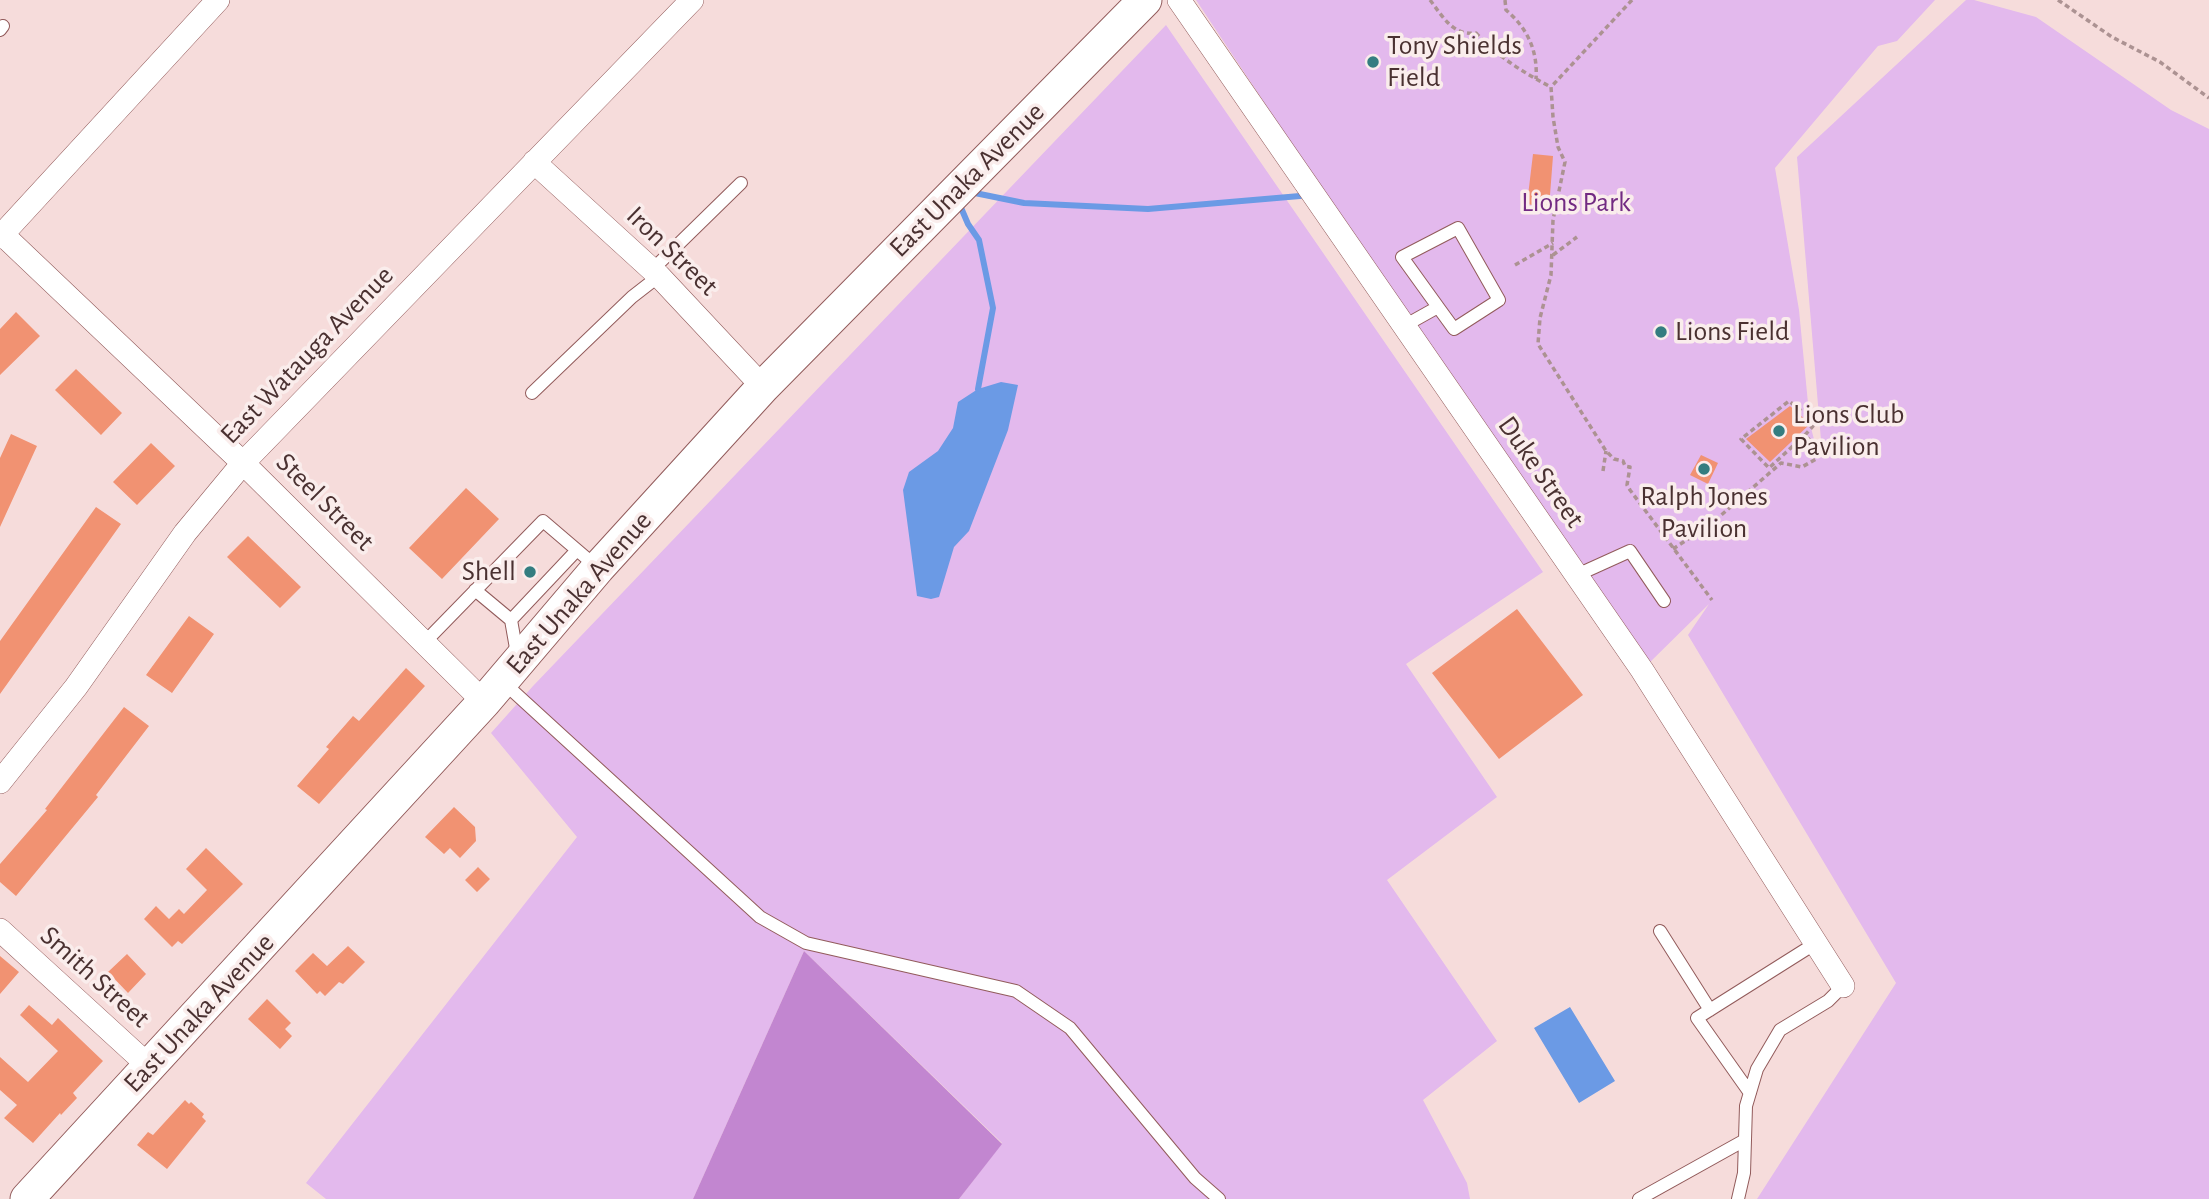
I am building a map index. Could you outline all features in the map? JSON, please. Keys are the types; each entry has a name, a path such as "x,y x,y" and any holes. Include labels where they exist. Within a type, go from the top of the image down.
{"main road":[{"name":"East Unaka Avenue","path":"30,1198 502,682 588,559 763,387 1145,0"}],"street":[{"path":"1,234 218,0"},
{"name":"East Watauga Avenue","path":"0,782 76,687 185,533 243,463 692,0"},
{"name":"Duke Street","path":"1179,0 1642,670 1843,985"},
{"name":"Iron Street","path":"534,162 656,273 763,387"},
{"name":"Steel Street","path":"1,234 243,463 425,642 502,682"},
{"name":"Smith Street","path":"0,930 150,1067"}],"lane":[{"path":"532,393 656,273 741,183"},
{"path":"1458,228 1499,300 1454,329 1438,307 1402,257 1458,228"},
{"path":"1404,326 1438,307"},
{"path":"425,642 543,521 588,559 550,573 511,620 502,682 760,917 806,943 1016,991 1070,1028 1195,1178 1219,1199"},
{"path":"521,544 532,555"},
{"path":"1577,575 1630,551 1664,601"},
{"path":"503,563 513,574"},
{"path":"475,590 511,620"},
{"path":"1660,931 1710,1010"},
{"path":"1750,1093 1697,1018 1816,943"},
{"path":"1738,1199 1744,1173 1746,1106 1758,1069 1780,1030 1828,1001 1843,985"},
{"path":"1639,1199 1745,1140"}],"path":[{"path":"1430,0 1454,31 1476,33 1489,47 1551,87"},
{"path":"1505,0 1506,10 1522,24 1532,46 1537,68 1536,79"},
{"path":"1632,0 1551,87 1553,117 1565,162 1553,220 1551,275 1540,318 1538,344 1606,451 1614,459 1623,461 1630,467 1627,485 1712,600"},
{"path":"2058,0 2112,37 2160,62 2209,98"},
{"path":"1553,254 1577,237"},
{"path":"1515,265 1553,243"},
{"path":"1789,401 1810,414 1813,426 1805,435 1769,468 1741,439 1789,401"},
{"path":"1673,549 1711,524 1782,463 1802,467 1816,459 1816,447 1805,435"},
{"path":"1603,471 1606,451"}],"green space":[{"name":"Lions Park","path":"1196,0 1935,0 1897,41 1878,46 1775,168 1799,310 1810,424 1816,447 1821,440 1797,157 1966,0 2036,17 2171,110 2209,129 2209,1199 1757,1199 1896,983 1688,635 1709,604 1642,670"},
{"path":"1166,25 1543,572 1406,664 1497,797 1387,880 1497,1041 1423,1100 1467,1183 1470,1199 959,1199 1002,1143 804,951 693,1199 326,1199 306,1183 577,837 491,733"}],"shaded area":[{"path":"804,951 1002,1144 959,1199 693,1199"}],"water":[{"path":"1001,382 1018,385 1008,430 969,531 954,547 939,597 931,599 917,596 903,490 909,472 938,451 953,428 958,402 978,389"},
{"path":"1570,1007 1615,1081 1579,1103 1534,1028"}],"building":[{"path":"1533,154 1553,156 1549,208 1527,204"},
{"path":"16,312 40,336 0,375 0,329"},
{"path":"76,369 122,413 101,435 55,390"},
{"name":"Lions Club Pavilion","path":"1790,406 1810,424 1770,462 1746,439"},
{"path":"11,434 37,446 0,527 0,458"},
{"path":"151,443 175,466 137,505 113,482"},
{"name":"Ralph Jones Pavilion","path":"1701,455 1718,463 1708,484 1690,475"},
{"path":"466,488 499,519 442,579 409,548"},
{"path":"96,507 121,524 0,694 0,641"},
{"path":"248,536 301,587 280,608 227,557"},
{"path":"1517,609 1583,695 1499,759 1432,673"},
{"path":"189,616 214,634 172,693 146,675"},
{"path":"406,668 425,686 319,804 297,786 353,716 359,721"},
{"path":"124,707 149,726 96,795 98,797 16,896 0,882 0,864 47,810 45,809"},
{"path":"454,807 475,827 476,841 460,858 450,848 444,854 425,837"},
{"path":"206,848 243,884 182,944 178,941 172,947 144,919 156,906 169,919 179,909 184,914 207,890 186,869"},
{"path":"478,867 490,879 477,892 465,880"},
{"path":"348,946 365,962 343,984 339,982 325,996 320,991 317,994 295,971 313,953 327,966"},
{"path":"127,954 146,974 128,993 108,972"},
{"path":"0,956 19,972 0,994"},
{"path":"267,999 291,1023 285,1029 292,1036 280,1049 248,1019"},
{"path":"29,1005 52,1025 58,1018 103,1061 73,1093 77,1098 33,1143 4,1118 17,1105 0,1090 0,1057 28,1082 58,1051 20,1015"},
{"path":"185,1100 204,1114 202,1117 206,1121 167,1169 137,1145 148,1132 153,1135"}],"waterway":[{"path":"970,192 1024,203 1148,209 1300,196"},
{"path":"959,203 979,240 993,308 978,389"}],"place":[{"name":"Tony Shields Field","path":"1373,62"},
{"name":"Lions Field","path":"1661,332"},
{"name":"Lions Club Pavilion","path":"1779,431"},
{"name":"Ralph Jones Pavilion","path":"1704,469"},
{"name":"Shell","path":"530,572"}]}
